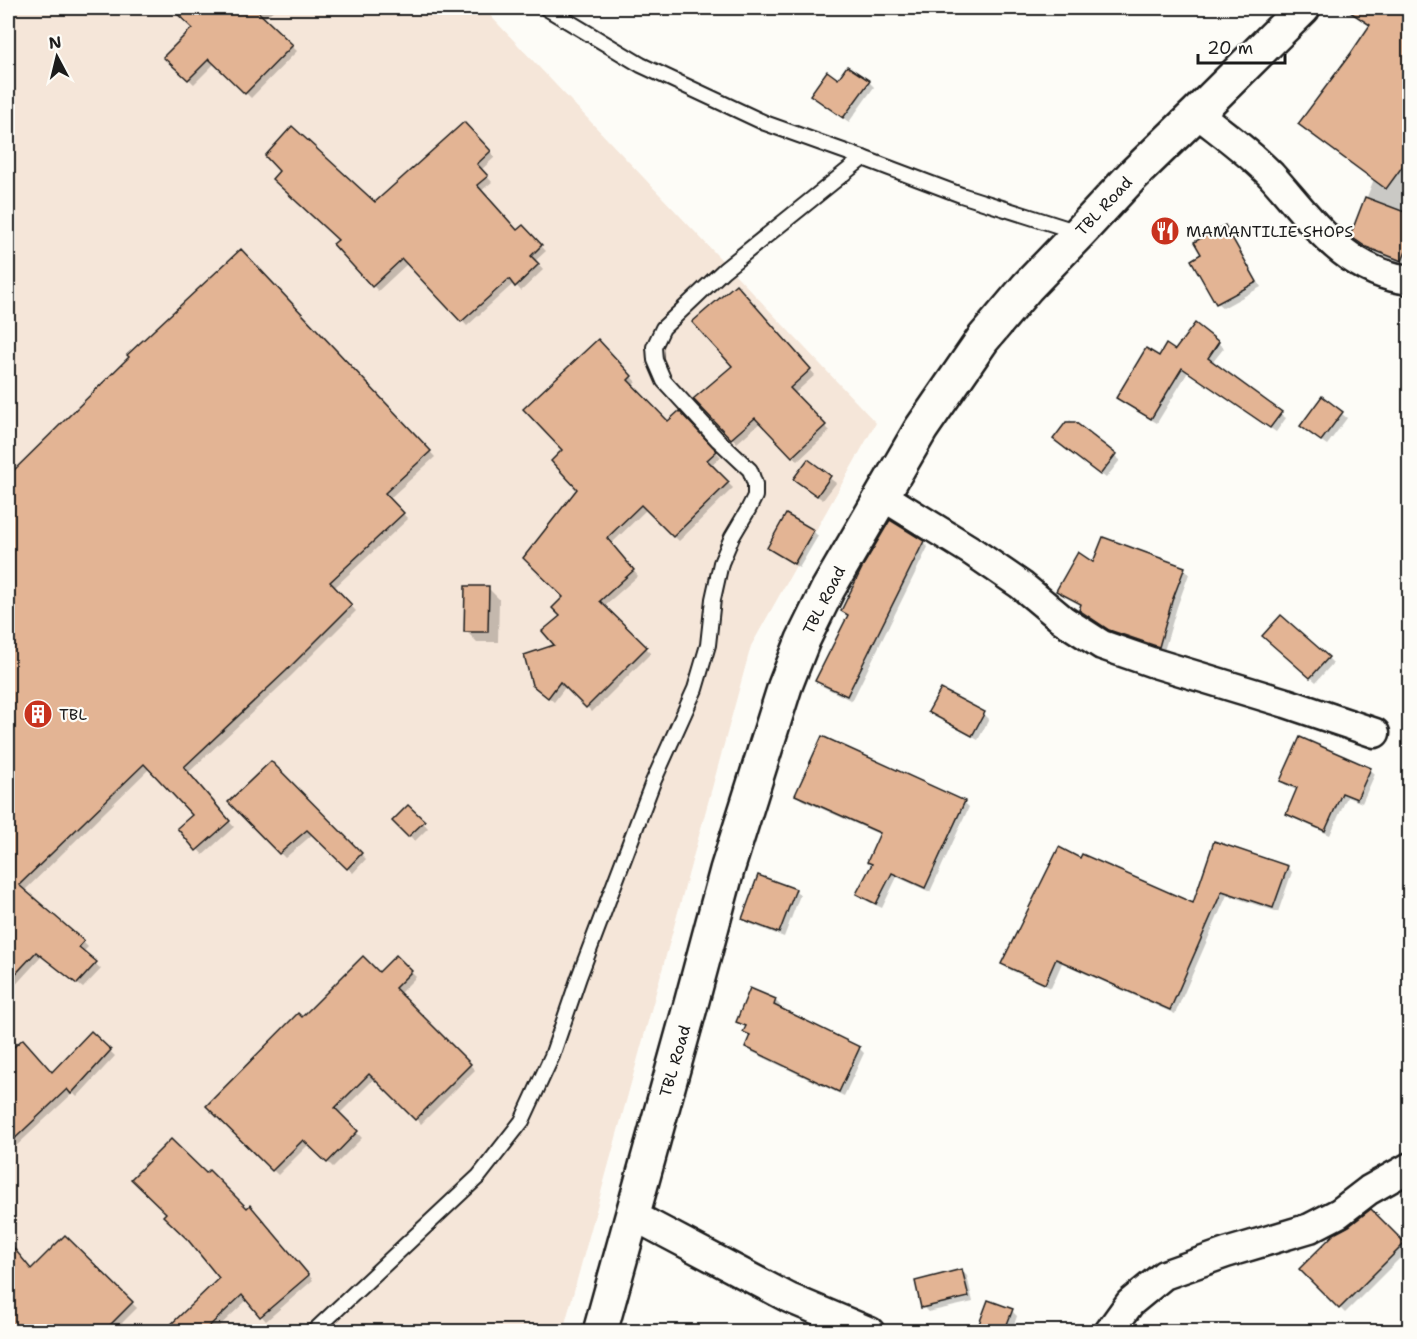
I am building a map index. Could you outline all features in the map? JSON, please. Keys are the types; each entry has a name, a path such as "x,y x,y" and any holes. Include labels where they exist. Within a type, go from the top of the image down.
{"street":[{"name":"TBL Road","path":"600,1332 727,870 786,686 803,640 828,589 921,429 983,339 1027,287 1133,175 1303,8"},
{"path":"1197,113 1249,154 1331,243 1363,265 1394,278 1410,280"},
{"path":"882,495 987,561 1021,585 1063,620 1102,645 1375,733"},
{"path":"1109,1332 1130,1303 1164,1275 1226,1252 1310,1228 1339,1213 1369,1190 1410,1167"},
{"path":"632,1215 789,1298 870,1332"}],"lane":[{"path":"546,8 640,65 765,123 961,195 1080,232"},
{"path":"313,1332 479,1176 522,1121 552,1056 579,977 653,782 695,689 708,645 712,599 721,563 732,537 755,496 755,484 750,470 718,440 664,381 655,360 654,347 663,328 724,270 863,158"}],"shaded area":[{"path":"8,8 483,8 876,423 751,646 563,1331 8,1331"}],"building":[{"path":"171,8 254,8 293,45 245,94 209,59 188,80 163,57 192,28"},
{"path":"1344,8 1396,8 1410,16 1410,156 1386,189 1298,124 1370,25"},
{"path":"847,66 870,81 843,118 810,95 827,71 838,79"},
{"path":"464,122 491,151 477,164 488,176 477,185 517,230 523,225 542,245 531,256 539,264 515,287 509,279 461,322 402,259 372,287 333,244 338,240 272,179 279,171 265,156 292,126 375,202"},
{"path":"1365,197 1410,214 1410,242 1402,261 1366,247 1350,236"},
{"path":"1225,225 1257,282 1216,304 1191,260 1201,254 1194,242"},
{"path":"241,249 431,451 385,493 404,513 330,582 352,605 184,767 230,821 196,851 177,828 192,815 144,764 19,885 84,941 79,947 97,962 77,984 36,952 8,982 8,476 129,357 127,355"},
{"path":"736,284 811,369 790,388 826,425 792,457 755,418 731,439 693,399 732,366 692,322"},
{"path":"1195,323 1219,342 1208,358 1282,412 1270,428 1182,368 1151,419 1116,398 1146,348 1159,356 1166,344 1175,350"},
{"path":"598,339 632,376 628,380 668,421 679,411 717,451 707,460 729,482 673,537 641,505 607,538 634,570 600,601 647,647 586,708 560,682 548,698 532,685 524,655 554,645 542,631 560,616 552,608 563,597 523,558 577,489 551,461 562,450 523,409"},
{"path":"1322,396 1343,412 1321,441 1300,426"},
{"path":"1066,422 1075,422 1116,454 1100,475 1053,439"},
{"path":"808,459 831,476 817,496 793,479"},
{"path":"786,514 814,530 794,564 767,548"},
{"path":"890,520 924,541 847,696 815,681 848,615 841,611 864,564"},
{"path":"1103,537 1185,567 1172,601 1159,647 1109,630 1079,610 1081,604 1056,591 1078,552 1093,562"},
{"path":"465,586 489,586 488,632 464,632"},
{"path":"1281,615 1329,657 1310,678 1262,636"},
{"path":"941,689 985,712 972,736 928,712"},
{"path":"822,736 965,801 925,888 892,873 876,904 856,894 872,864 867,862 880,833 795,795"},
{"path":"1300,737 1371,768 1357,799 1342,793 1325,831 1286,814 1297,788 1280,781"},
{"path":"271,761 362,853 347,869 307,830 279,854 228,802"},
{"path":"408,805 425,821 408,837 392,821"},
{"path":"1214,841 1288,866 1273,908 1222,891 1170,1010 1056,959 1045,984 1001,964 1059,847 1080,858 1082,854 1193,903"},
{"path":"758,875 796,889 779,933 742,919"},
{"path":"396,955 412,971 395,988 471,1064 415,1120 369,1074 335,1108 358,1131 327,1163 303,1140 272,1171 206,1106 298,1013 302,1017 363,956 379,972"},
{"path":"750,988 776,999 774,1005 860,1047 839,1092 745,1047 750,1035 743,1032 746,1026 736,1022"},
{"path":"91,1031 111,1050 71,1094 67,1089 8,1145 8,1052 23,1039 52,1072"},
{"path":"171,1139 206,1173 209,1170 247,1208 250,1205 309,1275 260,1317 242,1295 203,1332 163,1332 219,1278 188,1240 163,1216 166,1213 131,1179"},
{"path":"1371,1209 1405,1243 1339,1309 1299,1269 1334,1234"},
{"path":"65,1235 133,1302 103,1332 8,1332 8,1241 31,1269"},
{"path":"962,1269 969,1297 921,1308 915,1281"},
{"path":"988,1300 1013,1309 1004,1332 976,1332"}],"place":[{"name":"MAMANTILIE SHOPS","path":"1165,231"},
{"name":"TBL","path":"38,714"}]}
